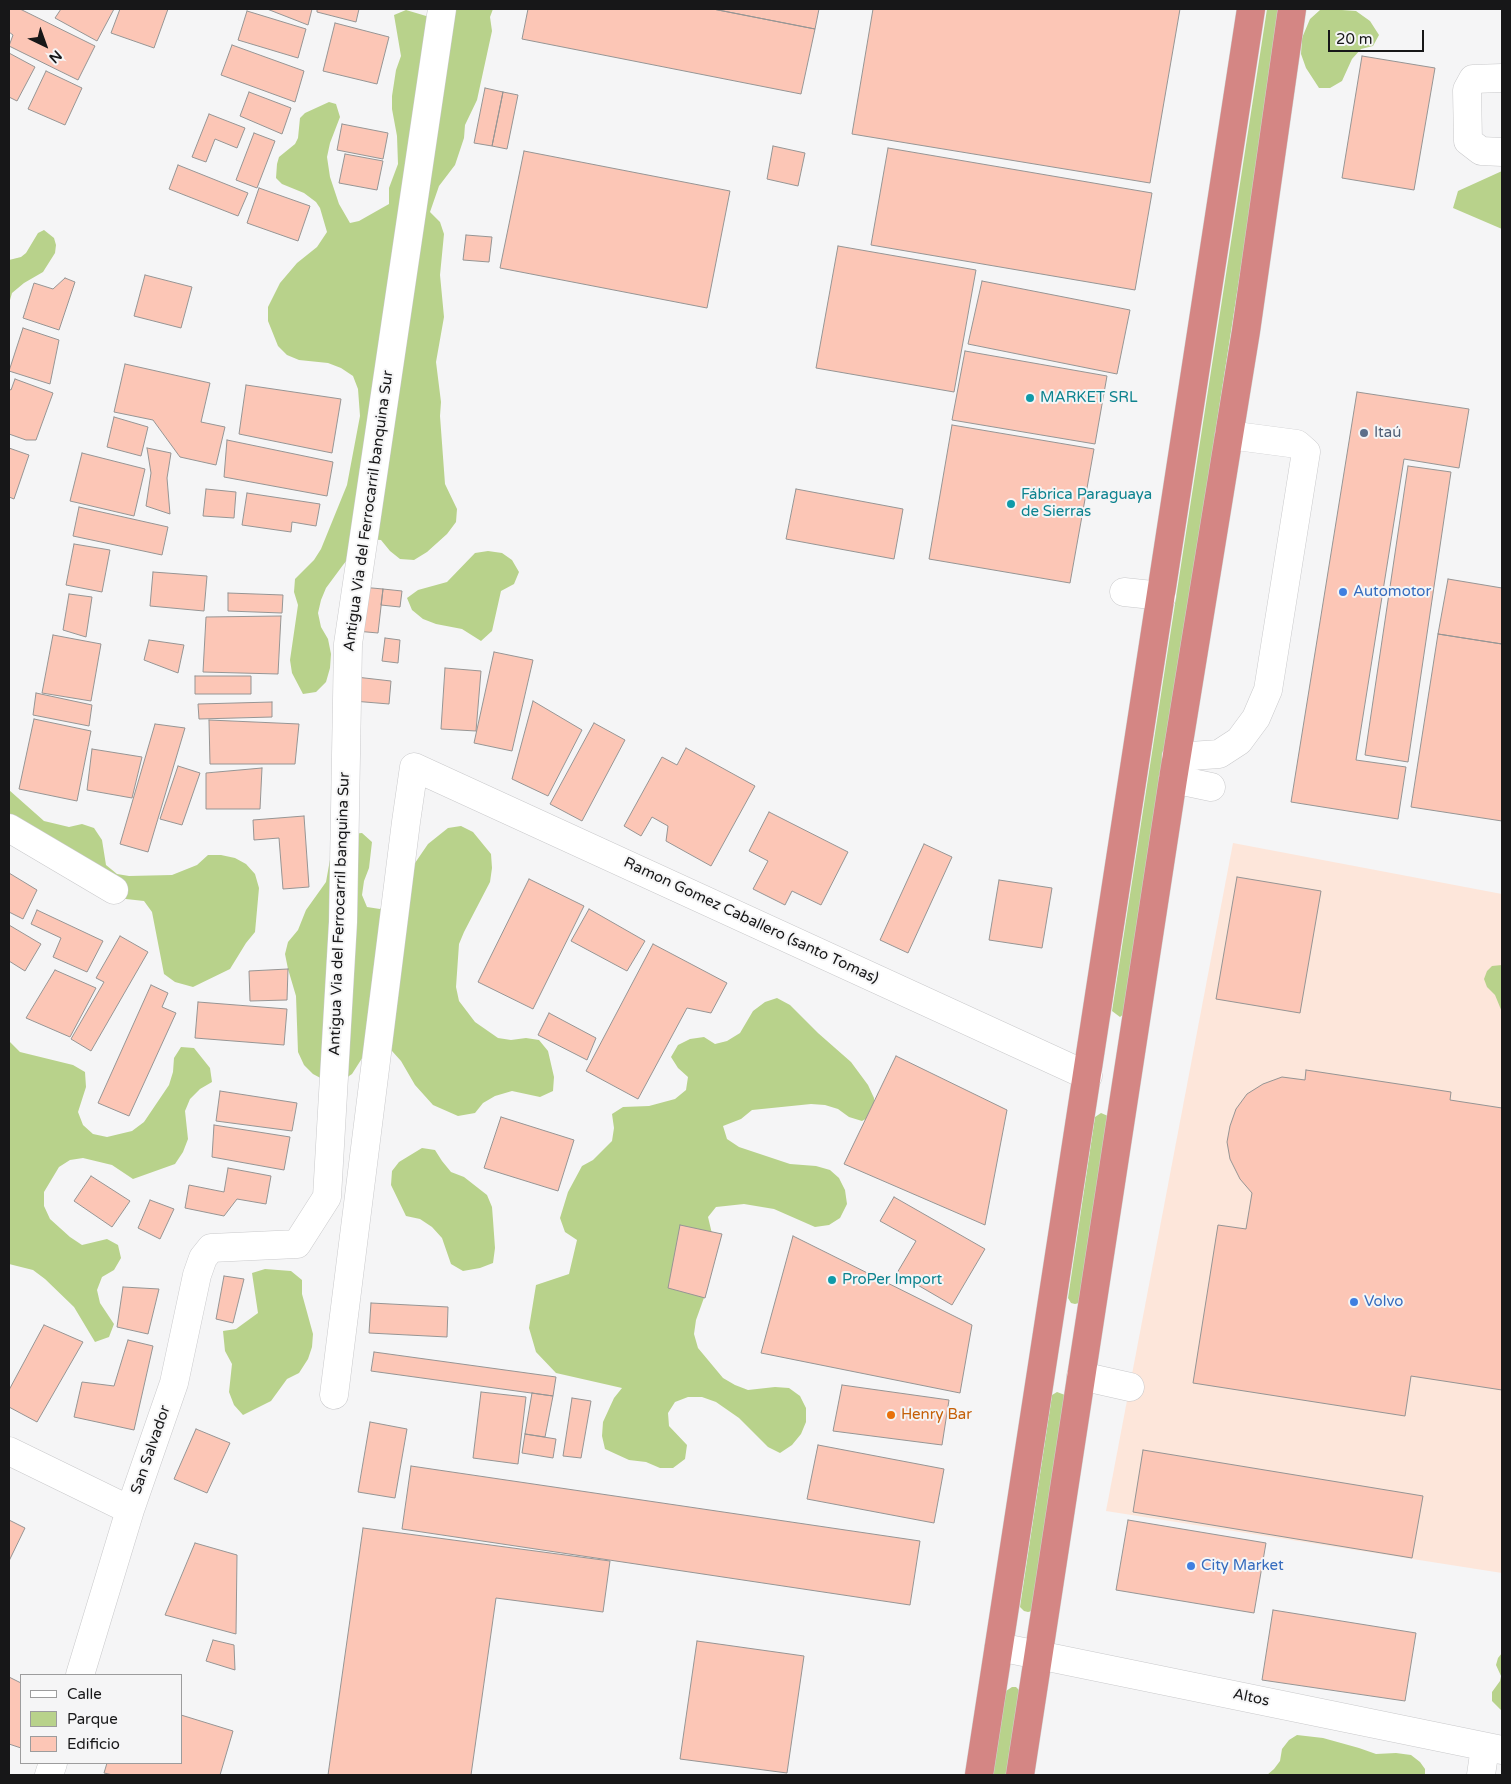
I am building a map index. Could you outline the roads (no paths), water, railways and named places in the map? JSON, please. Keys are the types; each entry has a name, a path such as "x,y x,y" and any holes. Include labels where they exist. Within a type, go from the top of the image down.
{"highway":[{"path":"979,1775 1251,9"},
{"path":"1020,1775 1174,768 1246,331 1292,9"},
{"path":"1135,772 1174,768"},
{"path":"1042,1367 1081,1376"}],"street":[{"name":"Antigua Via del Ferrocarril banquina Sur","path":"327,1197 343,922 348,644 442,9"},
{"path":"1502,78 1473,79 1467,90 1468,141 1481,151 1502,152"},
{"path":"1174,768 1219,754 1239,741 1256,718 1268,690 1306,452 1297,444 1229,435"},
{"path":"1124,592 1162,596"},
{"name":"Ramon Gomez Caballero (santo Tomas)","path":"334,1396 404,831 414,767 1088,1076"},
{"path":"1174,768 1211,787"},
{"path":"9,828 114,890"},
{"name":"San Salvador","path":"80,1674 130,1510 174,1383 197,1275 203,1258 211,1248 297,1244 327,1197"},
{"path":"1081,1376 1130,1387"},
{"path":"9,1451 130,1510"},
{"name":"Altos","path":"999,1647 1494,1748"},
{"path":"1481,1775 1494,1748"}],"place":[{"name":"MARKET SRL","path":"1030,398"},
{"name":"Itaú","path":"1364,433"},
{"name":"Fábrica Paraguaya de Sierras","path":"1011,504"},
{"name":"Automotor","path":"1343,592"},
{"name":"ProPer Import","path":"832,1280"},
{"name":"Volvo","path":"1354,1302"},
{"name":"Henry Bar","path":"891,1415"},
{"name":"City Market","path":"1191,1566"}]}
